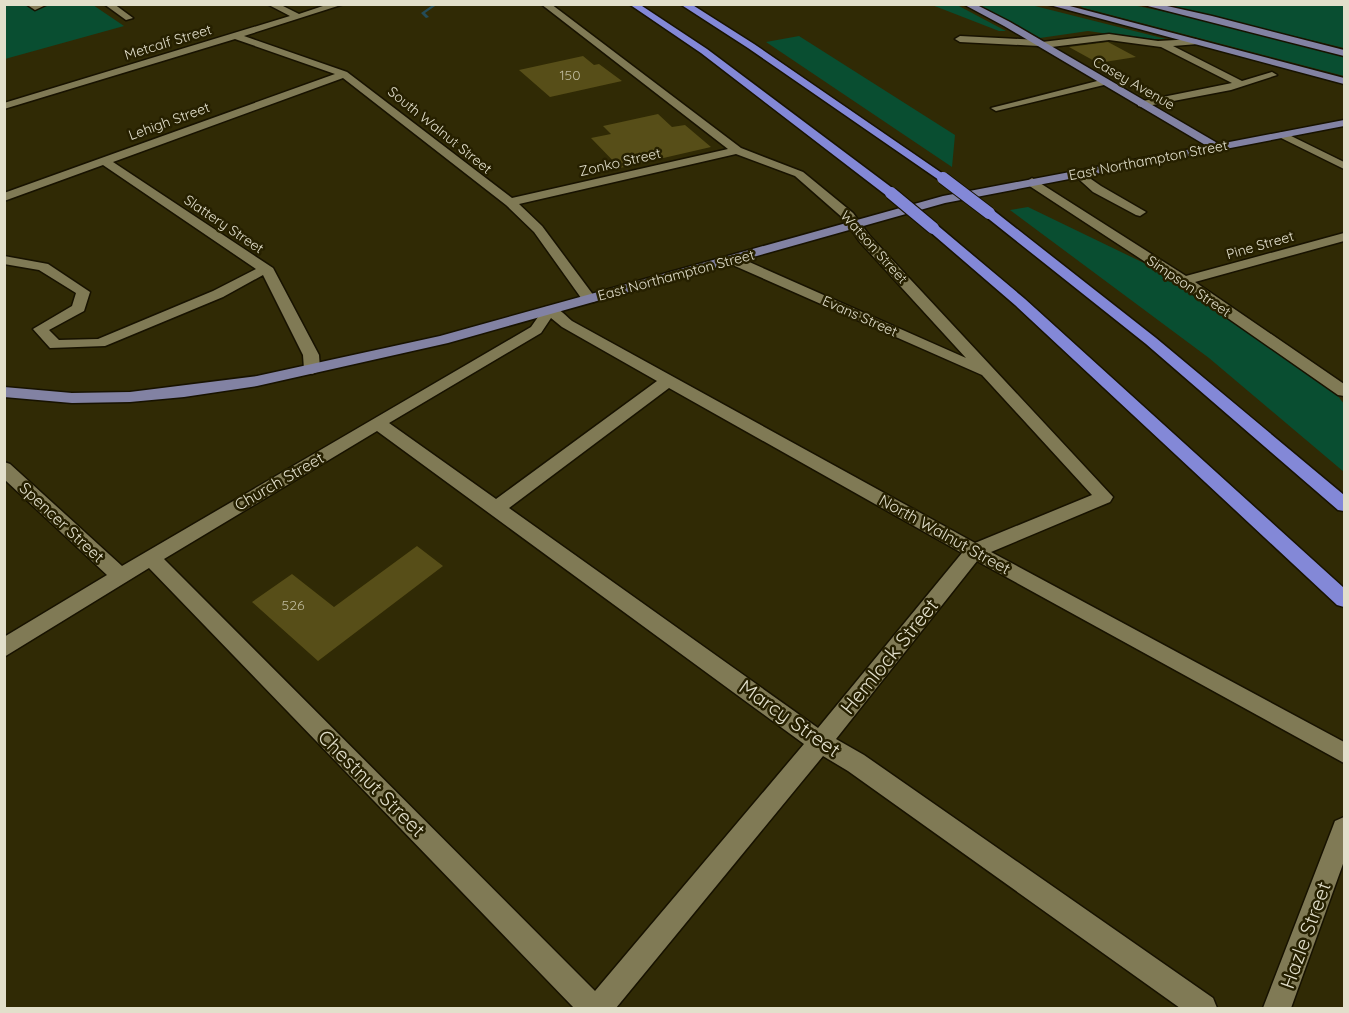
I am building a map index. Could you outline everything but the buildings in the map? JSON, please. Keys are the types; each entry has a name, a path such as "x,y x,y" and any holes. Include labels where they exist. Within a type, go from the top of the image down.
{"highway":[{"path":"633,4 704,51 891,193 933,228 1020,302 1344,599"},
{"path":"684,4 751,46 943,178 1151,341 1344,505"}],"main road":[{"name":"Casey Avenue","path":"967,4 1041,44 1217,147"},
{"path":"1050,4 1344,81"},
{"path":"1069,4 1092,15"},
{"path":"1144,4 1344,53"},
{"name":"East Northampton Street","path":"4,392 72,398 130,397 184,392 312,369 442,340 943,200 1344,123"}],"street":[{"path":"30,4 35,7 44,4"},
{"path":"108,4 129,18"},
{"path":"271,4 299,17"},
{"name":"Metcalf Street","path":"4,106 340,4"},
{"name":"Watson Street","path":"545,4 737,150 799,174 849,216 864,238 1104,497"},
{"name":"South Walnut Street","path":"235,36 344,74 358,83 490,189 510,202 538,230 589,299"},
{"path":"960,39 1041,44 1109,37 1163,44 1195,42"},
{"path":"1163,44 1241,84"},
{"name":"Lehigh Street","path":"4,197 344,74"},
{"path":"1142,104 1241,84 1272,75"},
{"path":"996,108 1105,82"},
{"path":"1283,135 1344,166"},
{"name":"Zonko Street","path":"510,202 737,150"},
{"name":"Slattery Street","path":"104,161 268,271 311,356 312,369"},
{"path":"1078,173 1097,189 1140,212"},
{"name":"Simpson Street","path":"1032,182 1184,281 1344,391"},
{"name":"Pine Street","path":"1184,281 1344,237"},
{"path":"4,260 43,267 83,292 79,308 40,329 55,345 100,343 218,294 264,269"},
{"name":"Evans Street","path":"733,260 986,372"},
{"name":"North Walnut Street","path":"550,310 567,324 974,551 1344,753"},
{"name":"Church Street","path":"4,648 234,507 536,330 550,310"},
{"path":"497,508 669,380"},
{"name":"Marcy Street","path":"379,424 820,742 856,763 1203,1008"},
{"name":"Spencer Street","path":"4,468 120,576"},
{"name":"Hemlock Street","path":"600,1008 974,551 1104,497"},
{"name":"Chestnut Street","path":"151,558 593,1008"},
{"name":"Hazle Street","path":"1277,1008 1344,829"}],"green space":[{"path":"1128,4 1209,21 1344,56 1344,76 1078,5"},
{"path":"5,5 93,5 124,26 5,59"},
{"path":"932,5 957,5 1006,31 999,31"},
{"path":"977,5 1031,5 1166,39 1144,39 1088,31 1040,38"},
{"path":"1164,5 1344,5 1344,48"},
{"path":"799,36 955,135 952,167 766,42"},
{"path":"1028,207 1148,265 1335,392 1344,404 1344,472 1209,358 1010,210"}],"waterway":[{"path":"427,17 423,13 437,4"}]}
